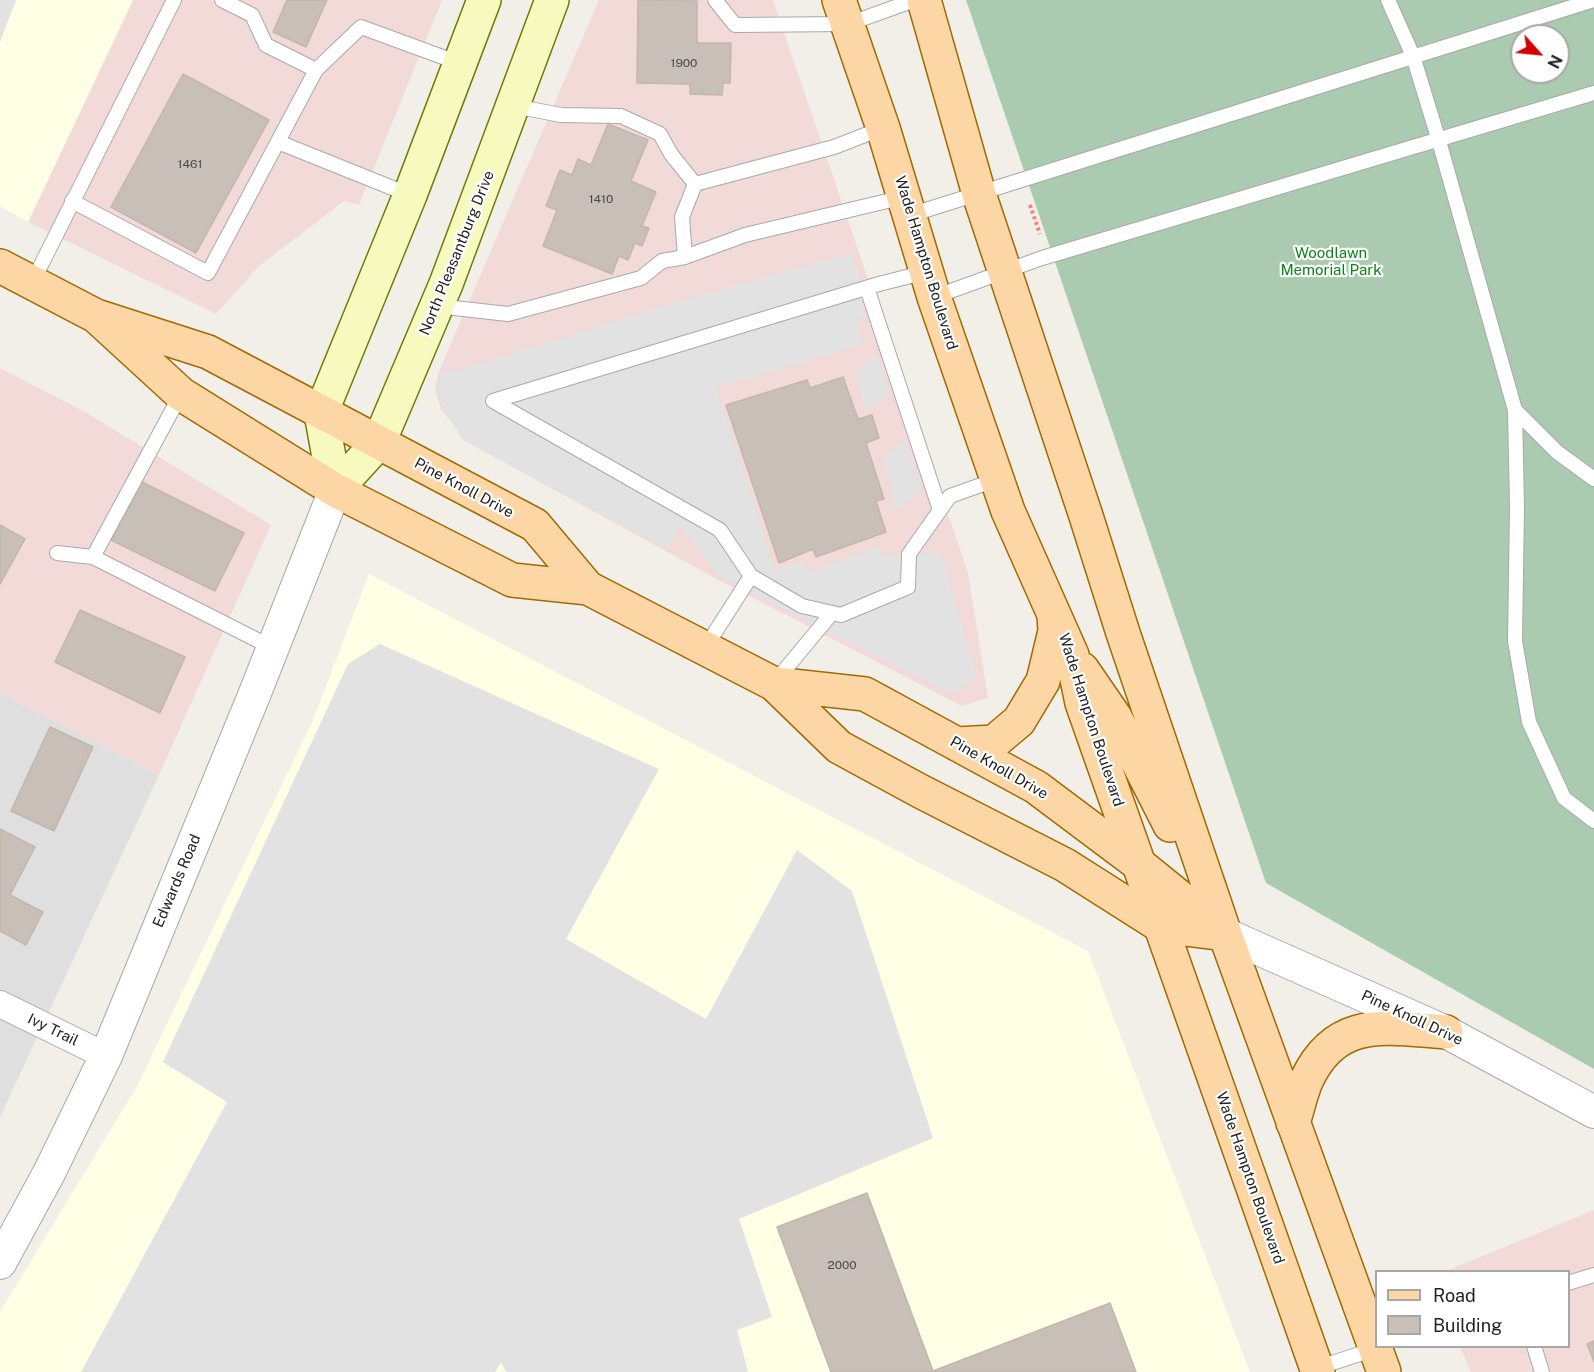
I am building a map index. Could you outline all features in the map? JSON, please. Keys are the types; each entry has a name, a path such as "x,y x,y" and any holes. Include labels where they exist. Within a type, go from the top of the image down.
{"main road":[{"path":"335,490 321,413 410,195 484,0"},
{"name":"North Pleasantburg Drive","path":"335,490 379,442 438,302 514,106 552,0"},
{"path":"924,0 979,194 1123,633 1225,934 1375,1343"},
{"name":"Wade Hampton Boulevard","path":"844,12 908,206 930,284 1008,511 1072,655 1082,703 1318,1370"},
{"path":"0,266 96,316 208,352 321,413"},
{"path":"96,316 181,394 335,490"},
{"name":"Pine Knoll Drive","path":"321,413 535,525 588,588"},
{"name":"Pine Knoll Drive","path":"335,490 512,580 588,588 774,684 839,747 920,792 1065,865 1161,926 1225,934"},
{"path":"957,744 994,742 1020,721 1043,681 1055,631 1054,613"},
{"path":"1072,655 1115,717 1225,934"},
{"name":"Pine Knoll Drive","path":"774,684 865,694 1036,787 1225,934"},
{"path":"1293,1123 1307,1080 1316,1064 1327,1048 1348,1033 1381,1027 1446,1032"}],"street":[{"name":"Edwards Road","path":"0,1263 49,1173 106,1056 335,490"},
{"name":"Pine Knoll Drive","path":"1225,934 1446,1032 1594,1112"},
{"name":"Ivy Trail","path":"0,1004 106,1056"}],"lane":[{"path":"32,283 174,0"},
{"path":"222,0 252,15 266,45 316,70"},
{"path":"715,0 735,25 844,12 915,0"},
{"path":"1388,0 1413,56 1515,410 1517,507 1515,641 1529,722 1564,798 1594,821"},
{"path":"438,302 454,308 508,314 641,278 662,261 685,257 745,235 979,194 1594,0"},
{"path":"72,201 208,273 316,70 362,27 459,63"},
{"path":"998,479 950,496 909,554 908,587 841,615 802,606 751,576 720,530 493,401 867,288 930,284 1005,270 1594,93"},
{"path":"514,106 561,115 621,116 660,134 671,154 695,184"},
{"path":"695,184 834,147 883,128"},
{"path":"278,142 410,195"},
{"path":"685,257 682,217 695,184"},
{"path":"867,288 940,510"},
{"path":"93,558 181,394"},
{"path":"1515,410 1557,452 1594,479"},
{"path":"57,553 93,558 273,648"},
{"path":"705,648 751,576"},
{"path":"774,684 832,613"},
{"path":"1570,1283 1594,1275"},
{"path":"1534,1348 1542,1372"},
{"path":"1318,1370 1380,1356"}],"path":[{"path":"1030,205 1040,234"}],"shaded area":[{"path":"0,0 133,0 28,222 0,206"},
{"path":"0,0 16,0 0,42"},
{"path":"133,0 442,0 359,205 344,201 259,266 216,314 28,222"},
{"path":"599,0 773,0 968,573 988,698 962,706 713,577 467,442 441,409 435,389 439,371"},
{"path":"851,253 859,278 865,317 856,320 862,344 716,388 775,570 802,560 807,573 880,546 884,557 940,552 977,678 953,694 719,576 680,526 667,549 462,439 438,395 438,380 443,373 688,299"},
{"path":"877,354 889,393 867,413 855,374"},
{"path":"0,368 85,412 271,525 159,775 0,693"},
{"path":"905,440 922,491 897,510 882,460"},
{"path":"369,574 1088,951 1250,1372 0,1372 0,1312 136,1088 313,720"},
{"path":"380,644 659,769 566,939 706,1019 797,850 852,891 933,1138 739,1219 772,1317 737,1330 748,1372 506,1372 501,1362 495,1372 81,1372 227,1102 163,1062 348,664"},
{"path":"0,693 159,775 0,1117"},
{"path":"1594,1210 1594,1372 1471,1372 1460,1348 1570,1348 1570,1270 1449,1270"}],"green space":[{"name":"Woodlawn Memorial Park","path":"966,0 1594,0 1594,1069 1266,883"}],"building":[{"path":"287,0 327,0 306,47 273,32"},
{"path":"638,0 697,1 697,43 731,43 730,83 723,83 722,95 690,94 690,84 637,83"},
{"path":"183,74 269,120 196,253 111,207"},
{"path":"608,124 648,140 631,181 656,192 642,226 649,228 642,246 635,243 628,260 619,256 612,274 543,246 557,210 546,206 560,170 572,175 578,159 591,165"},
{"path":"843,377 858,419 872,415 879,438 866,443 884,499 876,501 886,532 816,557 813,549 779,563 726,405 807,380 810,388"},
{"path":"140,481 244,533 215,591 111,540"},
{"path":"0,525 25,539 0,584"},
{"path":"80,610 185,657 160,713 55,662"},
{"path":"50,727 93,747 54,831 11,811"},
{"path":"0,829 35,847 10,895 43,912 26,945 0,931"},
{"path":"867,1193 933,1371 1110,1303 1136,1372 831,1372 777,1227"},
{"path":"1594,1341 1594,1362 1587,1344"}]}
